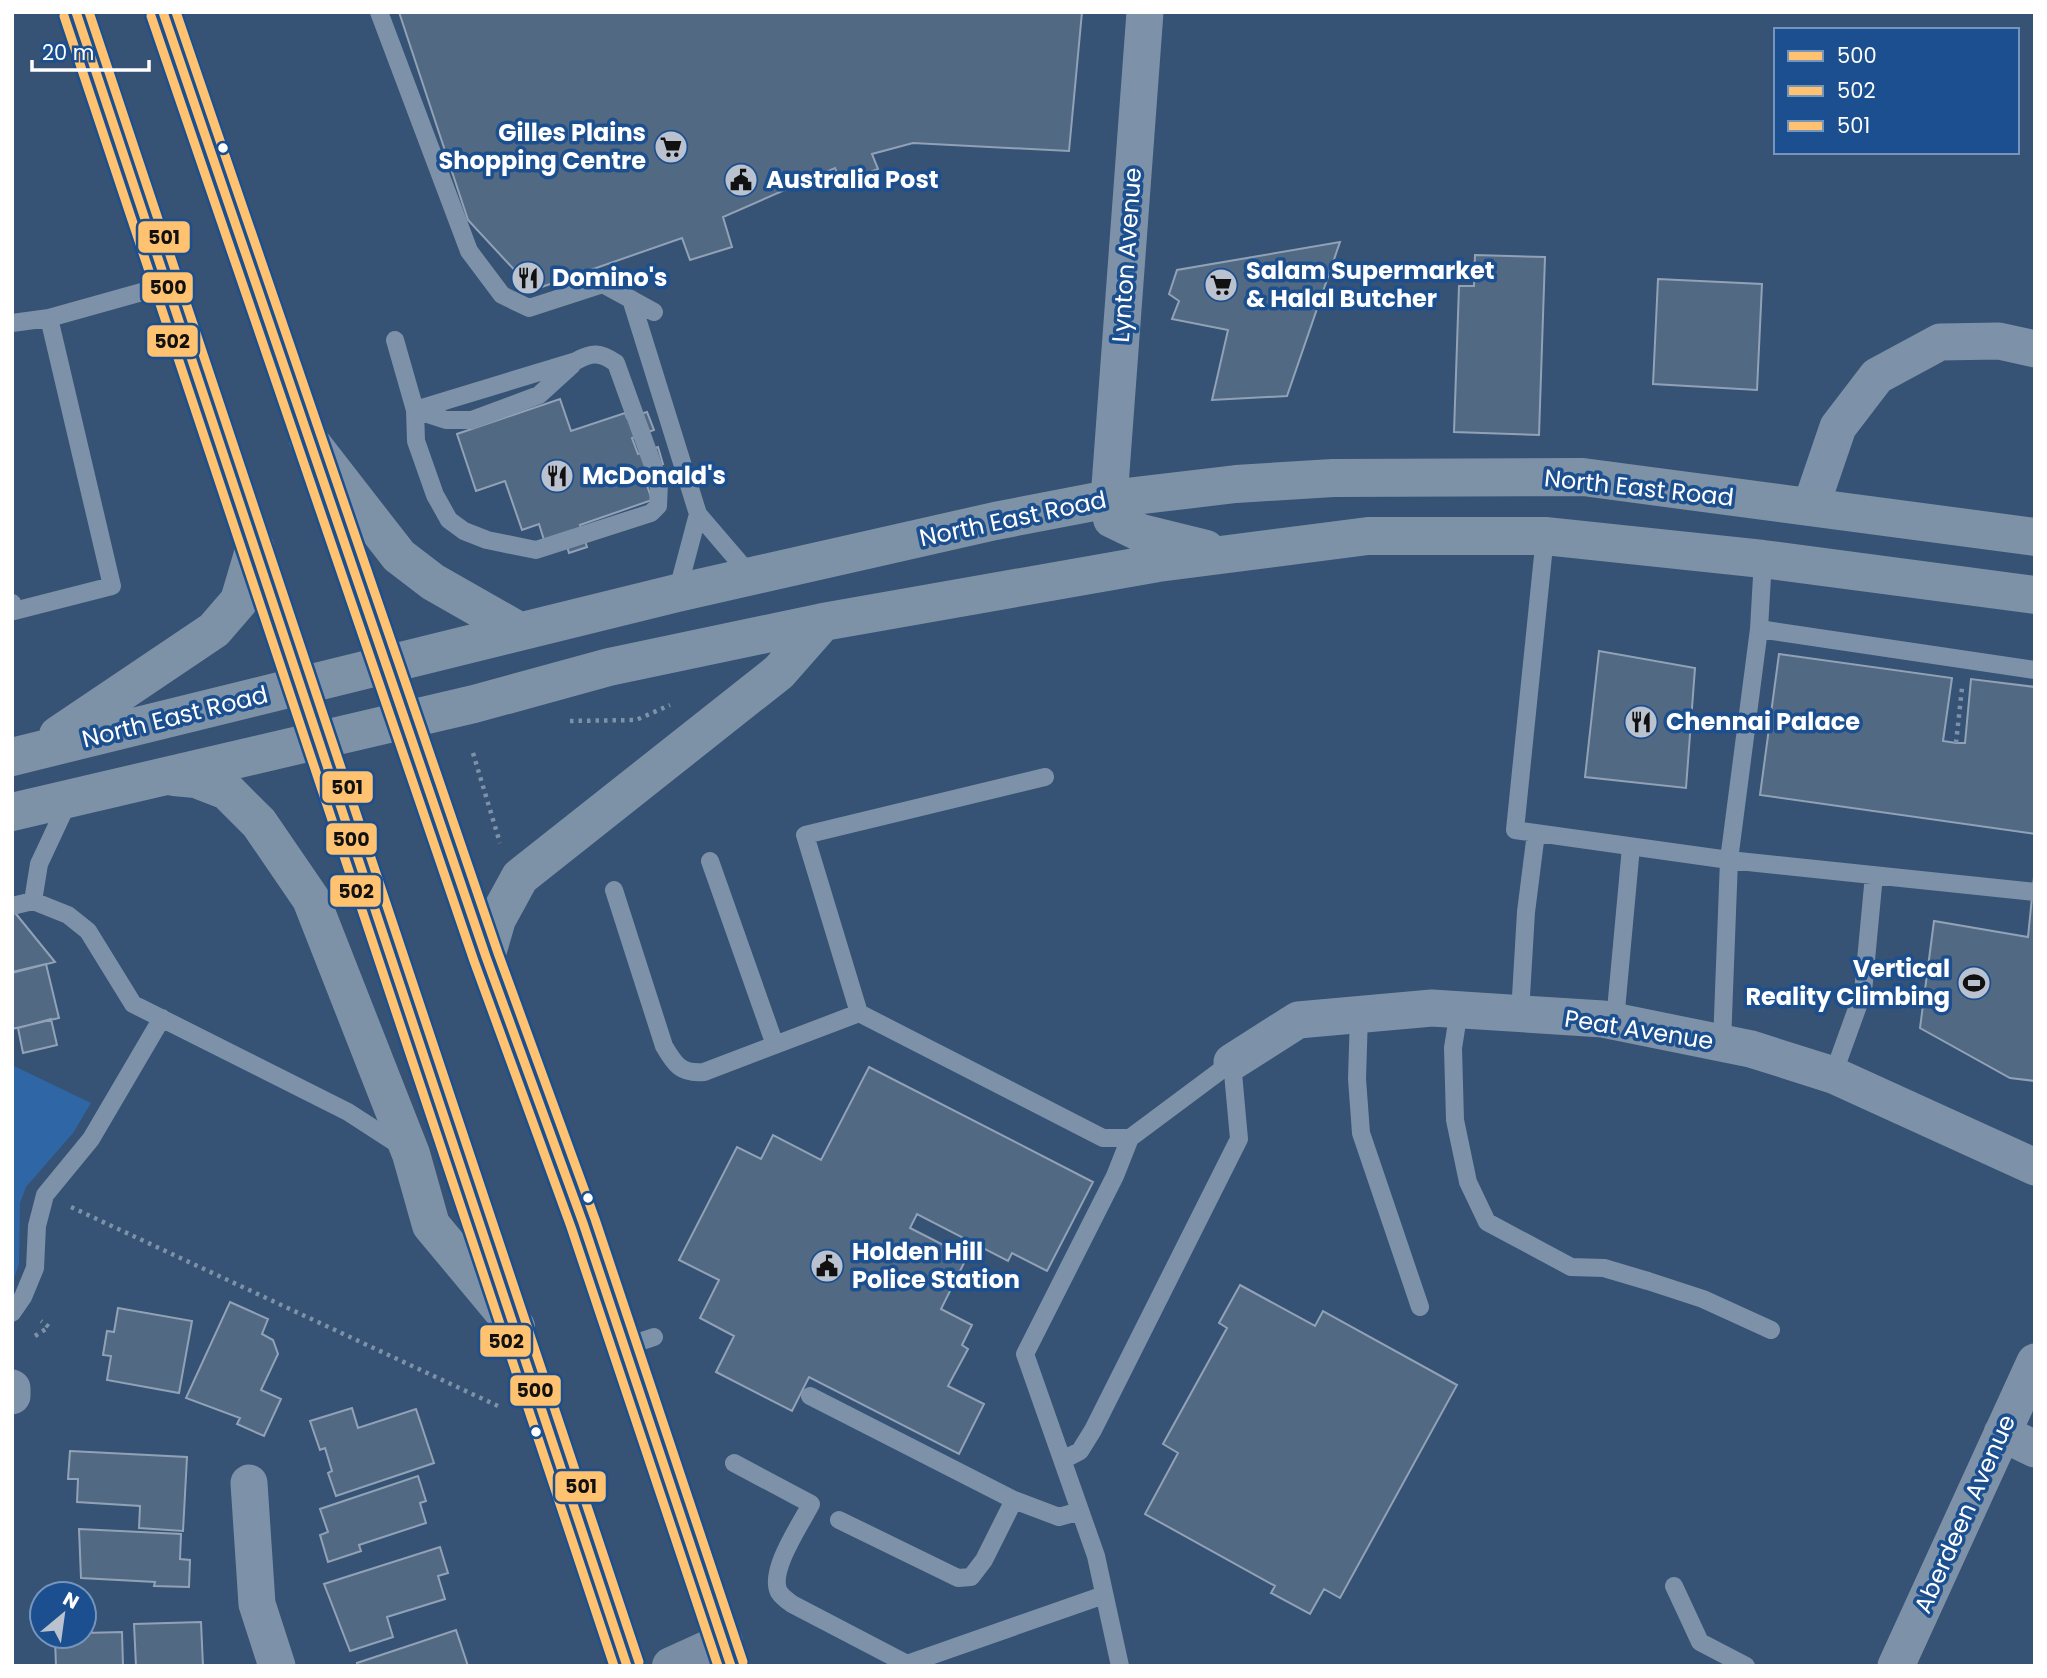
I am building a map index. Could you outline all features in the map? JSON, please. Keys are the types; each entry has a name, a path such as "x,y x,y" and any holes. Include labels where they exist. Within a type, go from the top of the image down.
{"highway":[{"path":"308,439 399,556 433,582 519,631"},
{"name":"North East Road","path":"23,755 677,593 1109,499 1236,484 1333,478 1583,477 2035,537"},
{"path":"1109,499 1112,519 1140,533 1221,554"},
{"path":"1804,564 1811,506"},
{"path":"12,812 404,720 608,667 823,622 975,593 1221,554 1368,536 1545,536 1763,559 2035,595"},
{"path":"23,755 214,630 239,601 255,547"},
{"path":"486,957 497,919 520,877 779,672 823,622"},
{"path":"162,777 196,779 227,791 259,823 311,899 411,1154 431,1225 516,1326"}],"main road":[{"path":"163,12 486,957 639,1342 734,1658 671,1666"},
{"path":"75,22 167,285 320,740 516,1326 626,1666"}],"street":[{"name":"Lynton Avenue","path":"1109,499 1145,12"},
{"path":"1811,506 1838,427 1877,376 1940,342 1999,341 2035,349"},
{"name":"Peat Avenue","path":"1232,1062 1298,1020 1433,1008 1615,1021 1722,1043 1833,1075 2035,1167"},
{"name":"Aberdeen Avenue","path":"1896,1666 2035,1362"},
{"path":"12,1388 12,1396"},
{"path":"2001,1433 2035,1449"},
{"path":"249,1483 257,1604 277,1666"}],"lane":[{"path":"379,12 469,251 502,295 529,308 603,284 654,312"},
{"path":"12,323 49,318 167,285"},
{"path":"631,299 698,513 752,577"},
{"path":"12,603 14,611 112,586 49,318"},
{"path":"395,340 415,410 416,441 435,495 449,520 464,531 487,540 536,550 556,546 651,513 658,506 659,482 616,363 605,355 591,353 576,361 415,410"},
{"path":"415,410 446,420 472,420 539,395 576,361"},
{"path":"677,593 698,513"},
{"path":"1545,536 1516,830 1729,860 2035,892"},
{"path":"1722,1043 1729,860 1759,629 1763,559"},
{"path":"1759,629 2035,670"},
{"path":"1045,777 805,835 859,1013 1103,1138 1130,1138"},
{"path":"33,901 39,864 70,799"},
{"path":"1520,1013 1525,912 1536,834"},
{"path":"1615,1021 1631,847"},
{"path":"710,861 775,1045"},
{"path":"1833,1075 1863,992 1874,875"},
{"path":"614,890 664,1046 675,1065 688,1073 704,1072 859,1013"},
{"path":"12,906 33,901 68,915 88,931 133,1004 348,1112 411,1154"},
{"path":"1459,1010 1453,1048 1455,1120 1468,1182 1487,1222 1571,1267 1604,1268 1648,1280 1703,1299 1771,1330"},
{"path":"1359,1015 1357,1079 1362,1133 1420,1307"},
{"path":"12,1312 23,1297 35,1268 37,1226 45,1195 91,1139 162,1018"},
{"path":"1120,1666 1104,1595 1080,1511 1063,1460 1051,1435 1025,1354 1115,1175 1130,1138 1232,1062"},
{"path":"1063,1460 1080,1451 1093,1430 1239,1139 1232,1062"},
{"path":"810,1396 1014,1500 1059,1517 1080,1511"},
{"path":"734,1463 811,1504 780,1563 776,1578 780,1593 792,1604 906,1664 1104,1595"},
{"path":"839,1520 958,1578 971,1577 984,1560 1014,1500"},
{"path":"1674,1586 1700,1642 1746,1666"}],"path":[{"path":"1956,743 1964,660"},
{"path":"473,753 502,852"},
{"path":"45,1195 504,1409"}],"shaded area":[{"path":"12,1065 91,1103 73,1133 26,1187 20,1203 19,1264 12,1284"}],"building":[{"name":"Gilles Plains Shopping Centre","path":"399,12 1082,12 1069,151 913,143 872,154 878,169 841,183 835,168 723,217 732,247 690,260 682,238 533,290 468,220"},
{"path":"1340,242 1287,396 1212,400 1228,330 1172,319 1179,301 1169,294 1177,270"},
{"path":"1475,255 1545,257 1539,435 1454,432 1459,286 1474,286"},
{"path":"1658,279 1762,284 1757,390 1653,384"},
{"name":"McDonald's","path":"560,399 571,431 625,413 627,418 647,412 654,430 632,438 638,454 658,447 663,464 642,471 652,500 580,525 587,547 569,553 563,534 544,540 539,524 522,530 505,481 476,491 457,434"},
{"name":"Chennai Palace","path":"1599,651 1695,668 1686,788 1585,777"},
{"path":"1779,654 1952,678 1943,741 1956,743 1965,743 1971,679 2035,687 2035,834 1760,795"},
{"name":"Vertical Reality Climbing","path":"2035,867 2035,1081 2010,1078 1920,1028 1934,921 2028,937"},
{"path":"12,909 55,962 12,973"},
{"path":"46,964 59,1018 12,1029 12,972"},
{"path":"51,1019 57,1045 23,1053 18,1028"},
{"name":"Holden Hill Police Station","path":"869,1067 1093,1182 1047,1271 1012,1253 1008,1261 917,1214 910,1228 967,1257 941,1309 972,1325 962,1345 968,1349 948,1386 984,1404 959,1454 809,1377 792,1411 716,1372 734,1336 700,1318 719,1280 679,1260 737,1147 761,1159 773,1135 821,1160"},
{"path":"1240,1285 1315,1326 1323,1311 1457,1385 1340,1598 1324,1589 1310,1614 1271,1593 1275,1586 1145,1514 1178,1453 1163,1444 1227,1328 1219,1323"},
{"path":"230,1302 268,1319 262,1334 273,1340 278,1354 261,1390 281,1399 264,1436 237,1424 240,1418 186,1398"},
{"path":"118,1308 192,1321 179,1393 107,1380 111,1356 103,1355 107,1331 114,1332"},
{"path":"352,1408 358,1428 416,1409 434,1463 336,1496 328,1473 332,1471 325,1448 320,1450 310,1421"},
{"path":"70,1451 187,1457 183,1531 139,1528 140,1506 77,1502 78,1479 68,1479"},
{"path":"418,1476 426,1501 420,1503 426,1523 359,1545 361,1551 328,1562 320,1535 328,1532 320,1509"},
{"path":"79,1529 181,1534 180,1559 190,1560 189,1587 154,1586 155,1582 81,1578"},
{"path":"440,1547 448,1573 438,1576 445,1599 387,1617 393,1637 350,1651 324,1584"},
{"path":"201,1622 203,1666 136,1666 134,1624"},
{"path":"456,1630 468,1666 358,1666 357,1663"},
{"path":"122,1632 123,1666 56,1666 55,1650 98,1650 98,1633"}],"transit line":[{"name":"500","path":"76,12 627,1666"},
{"name":"501","path":"89,12 639,1662"},
{"name":"500","path":"163,12 486,957 583,1223 731,1666"},
{"name":"501","path":"176,12 498,953 595,1219 743,1662"},
{"name":"502","path":"64,16 614,1666"},
{"name":"502","path":"151,16 474,961 571,1227 718,1666"}],"place":[{"name":"Gilles Plains Shopping Centre","path":"671,147"},
{"name":"Australia Post","path":"741,180"},
{"name":"Domino's","path":"528,278"},
{"name":"Salam Supermarket & Halal Butcher","path":"1221,285"},
{"name":"McDonald's","path":"557,476"},
{"name":"Chennai Palace","path":"1641,722"},
{"name":"Vertical Reality Climbing","path":"1974,983"},
{"name":"Holden Hill Police Station","path":"827,1266"}]}
